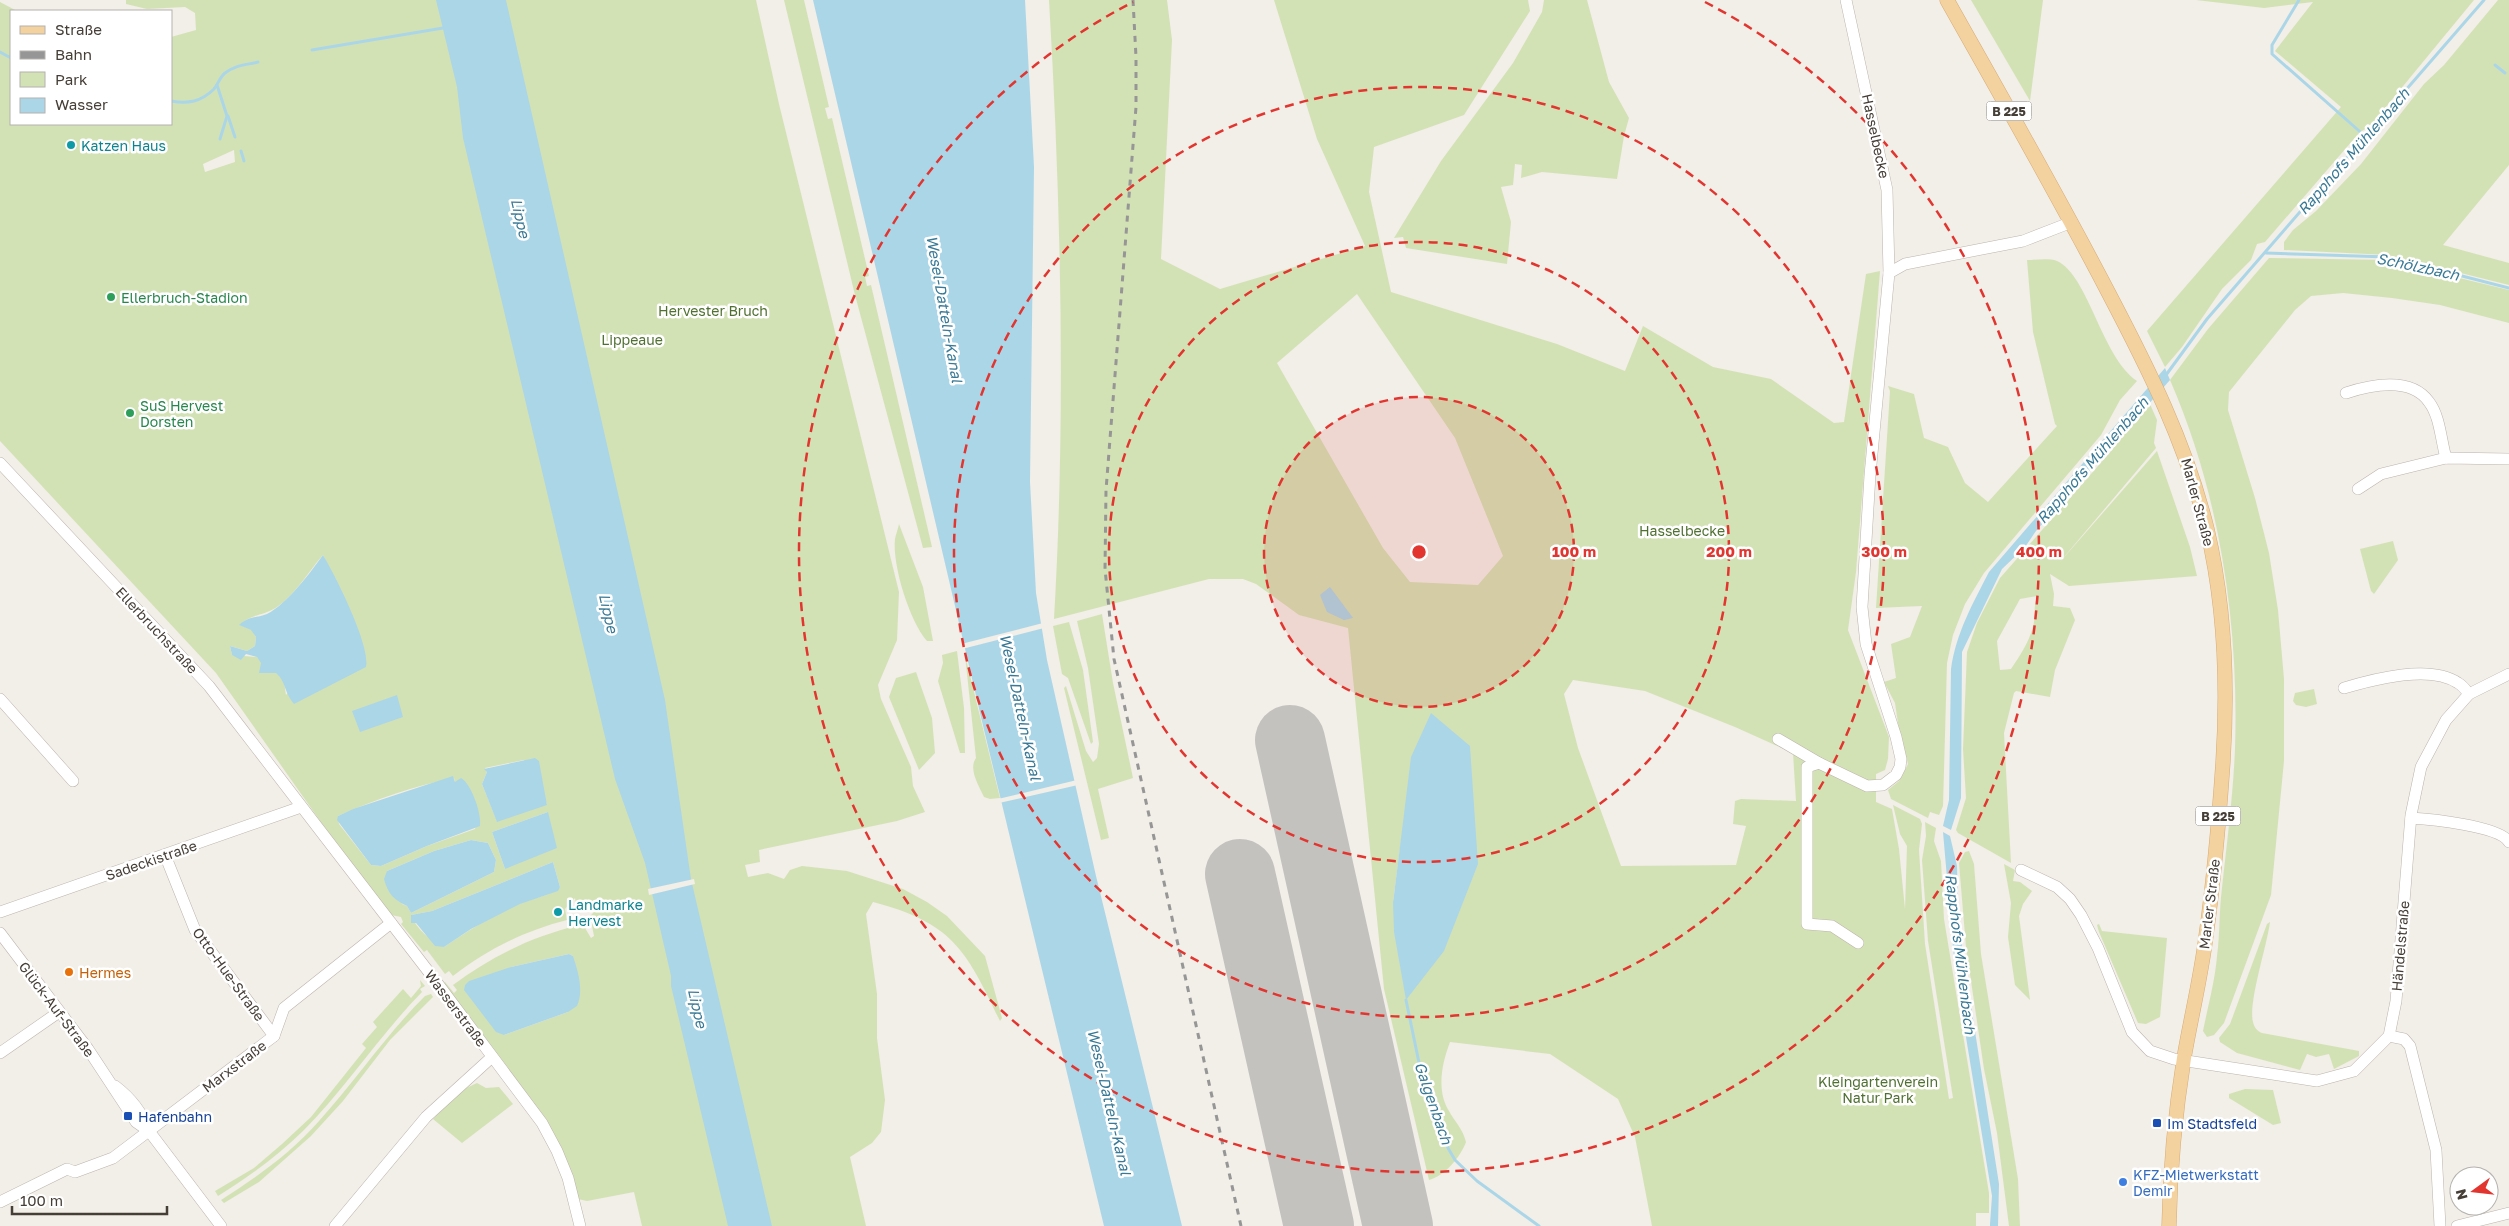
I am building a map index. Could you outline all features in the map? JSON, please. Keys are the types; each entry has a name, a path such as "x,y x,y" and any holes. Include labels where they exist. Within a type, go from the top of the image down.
{"main road":[{"name":"Marler Straße","path":"1947,0 2072,222 2172,420 2194,483 2212,552 2222,625 2225,682 2223,761 2207,927 2184,1060 2170,1173 2169,1226"}],"street":[{"name":"Hasselbecke","path":"1778,739 1819,763 1859,783 1873,787 1890,781 1900,767 1901,759 1896,737 1866,644 1862,607 1871,466 1889,273 1886,178 1846,0"},
{"path":"1889,273 1905,264 2023,241 2072,222"},
{"path":"2346,393 2368,386 2401,386 2417,390 2430,402 2446,458"},
{"path":"2358,489 2381,474 2446,458 2509,459"},
{"name":"Ellerbruchstraße","path":"0,463 209,686 302,807"},
{"path":"2344,688 2383,677 2427,673 2458,682 2469,694"},
{"name":"Händelstraße","path":"2389,1036 2396,1001 2414,790 2421,767 2446,720 2469,694 2509,674"},
{"path":"0,699 73,781"},
{"path":"1819,763 1807,767 1807,924 1832,926 1858,943"},
{"name":"Sadeckistraße","path":"0,912 302,807"},
{"name":"Wasserstraße","path":"302,807 542,1123 557,1151 568,1178 580,1226"},
{"path":"2411,818 2428,819 2503,834 2509,842"},
{"name":"Otto-Hue-Straße","path":"165,855 195,930 274,1036"},
{"path":"2021,870 2057,887 2070,899 2081,915 2098,948 2132,1032 2150,1051 2184,1060 2317,1081 2354,1072 2389,1036 2404,1039 2410,1046 2436,1150 2440,1226"},
{"name":"Marxstraße","path":"0,1202 68,1169 75,1172 113,1158 274,1036 284,1008 391,923"},
{"name":"Glück-Auf-Straße","path":"0,933 113,1085 136,1122 149,1131 221,1226"},
{"path":"0,1053 59,1012"},
{"path":"336,1226 426,1117 492,1057"},
{"path":"2457,1226 2509,1213"}],"green space":[{"path":"126,0 756,0 779,104 899,592 897,640 878,685 881,699 911,767 913,786 925,812 897,821 759,850 760,862 745,865 748,877 768,873 784,879 790,870 802,866 847,871 903,889 927,902 947,916 985,956 1002,1018 1000,1021 977,975 954,943 922,919 873,902 866,914 877,994 877,1038 885,1100 881,1132 872,1143 850,1157 866,1226 642,1226 634,1192 587,1201 578,1199 562,1152 442,985 445,982 454,993 457,990 453,985 482,965 497,956 545,935 579,925 585,928 591,938 594,936 590,916 595,911 595,900 581,906 576,904 575,898 565,909 567,920 521,935 493,949 453,976 449,971 445,974 427,950 424,952 401,924 403,922 401,917 391,915 323,825 216,673 0,441 0,2 15,10 10,10 10,125 172,125 172,37 196,30 195,13 185,7 147,9 126,4","holes":["234,150 235,162 205,172 203,164","323,555 351,613 286,695 283,680 277,672 257,657 232,655 230,646 247,651 255,646 256,637 252,630 240,625 244,621 272,610 284,602","524,760 547,804 497,821 482,784 487,772 485,768","454,778 455,782 459,782 474,803 479,816 475,829 427,846 381,866 371,865 339,824 338,816 380,799 409,789","548,812 505,869 492,832","471,840 488,843 496,860 494,872 411,913 407,906 402,904 387,871 434,851","553,862 560,887 546,895 501,912 444,947 424,934 411,915 432,911","569,954 573,956 568,1012 504,1035 511,967"]},
{"path":"784,0 804,0 829,107 825,108 828,119 832,118 869,276 865,277 867,286 871,285 932,547 923,548 855,295"},
{"name":"Hasselbecke","path":"1049,0 1167,0 1172,40 1161,259 1220,289 1365,246 1317,139 1274,0 1528,0 1530,11 1464,115 1374,147 1369,192 1391,292 1557,344 1625,371 1643,326 1713,367 1771,379 1834,423 1844,422 1866,274 1880,271 1856,572 1848,630 1889,737 1888,759 1885,770 1876,774 1876,802 1892,809 1899,849 1905,909 1907,846 1900,834 1893,805 1920,819 1922,824 1919,850 1925,944 1949,1099 1953,1098 1928,941 1922,860 1926,836 1925,822 1936,828 1934,841 1941,861 1944,919 1989,1193 1989,1213 1976,1213 1976,1226 1652,1226 1635,1137 1618,1099 1550,1054 1450,1042 1443,1068 1441,1085 1445,1103 1461,1129 1466,1142 1452,1165 1435,1178 1429,1180 1384,989 1348,628 1299,615 1256,584 1243,579 1209,579 1054,619 1058,542 1061,387 1057,154","holes":["1357,294 1455,438 1503,556 1478,585 1410,582 1383,548 1277,363","1573,680 1645,691 1735,727 1793,753 1796,801 1741,799 1735,801 1733,824 1746,826 1736,865 1621,866 1578,748 1564,694","1431,713 1393,903 1401,841"]},
{"path":"1544,0 1587,0 1609,82 1629,118 1617,179 1542,172 1521,178 1522,165 1515,164 1513,185 1501,187 1511,222 1507,264 1406,248 1403,237 1394,238 1441,161 1513,63 1542,12"},
{"path":"1971,0 2043,0 2030,101"},
{"path":"2196,0 2474,0 2371,125 2359,133 2265,242 2257,244 2251,260 2222,289 2182,347 2165,367 2147,331 2341,107 2275,51 2313,2 2264,8"},
{"path":"2498,0 2509,0 2509,165 2443,245 2509,263 2509,285 2388,255 2284,250 2284,242 2293,230 2316,211 2361,164 2424,84 2444,65"},
{"path":"2269,258 2385,260 2509,290 2509,323 2440,305 2392,298 2343,293 2311,296 2295,310 2229,392 2228,410 2255,498 2269,553 2278,610 2284,679 2284,761 2271,895 2224,1023 2214,1035 2207,1037 2203,1031 2216,965 2234,767 2234,654 2223,560 2214,514 2202,468 2170,380 2208,329"},
{"path":"2027,260 2054,260 2068,269 2087,299 2114,354 2137,381 2120,400 2101,435 1984,573 1965,604 1953,635 1947,663 1943,806 1939,815 1930,812 1928,818 1891,799 1888,790 1899,781 1908,764 1899,730 1895,703 1884,682 1896,678 1891,644 1910,637 1922,606 1876,608 1890,391 1888,386 1914,394 1924,438 1948,447 1965,483 1988,502 2057,426 2033,332"},
{"path":"2149,402 2157,420 2154,443 2156,448 2059,563 2157,451 2190,547 2197,576 2069,586 2050,574 2054,594 2053,606 2070,608 2075,620 2055,670 2050,697 2016,691 2014,693 2004,733 2011,863 1958,833 1956,830 1966,798 1963,749 1967,652 1977,623 2000,578 2112,450","holes":["2037,596 2034,623 2026,644 2011,669 2000,670 1997,641 2020,599"]},
{"path":"899,524 923,587 933,641 927,641 914,621 899,578 895,539"},
{"path":"2393,541 2398,560 2374,594 2371,591 2360,549"},
{"path":"1102,614 1113,683 1133,778 1098,789 1109,838 1101,840 1064,688 1066,686 1086,751 1093,762 1097,758 1099,744 1088,668 1077,621"},
{"path":"1069,622 1083,670 1093,742 1091,744 1068,678 1062,674 1053,626"},
{"path":"957,651 964,708 965,753 960,753 938,681 943,663 942,655"},
{"path":"965,655 1000,798 990,799 984,797 974,772 973,767 976,758"},
{"path":"916,672 932,718 935,753 919,770 889,697 896,678"},
{"path":"2314,689 2317,704 2306,707 2296,705 2293,701 2295,693"},
{"path":"1969,851 1974,864 1981,954 2018,1179 2020,1226 2009,1226 1997,1133 1984,1069 1966,947 1959,863 1965,852"},
{"path":"2004,864 2015,870 2013,881 2020,882 2032,891 2023,904 2019,916 2030,1000 2015,985 2008,937 2011,903"},
{"path":"2270,922 2253,1002 2252,1013 2255,1027 2262,1033 2359,1051 2359,1056 2334,1069 2329,1054 2316,1057 2307,1054 2300,1070 2237,1053 2220,1042 2219,1038 2230,1024 2267,924"},
{"path":"2099,924 2102,931 2167,938 2160,1017 2146,1024 2138,1023 2099,932 2097,925"},
{"path":"420,980 425,986 420,989 422,992 391,1026 319,1114 273,1158 218,1196 215,1191 254,1168 311,1117 366,1048 362,1044 377,1027 373,1022 403,989 411,998 421,986"},
{"path":"431,994 433,997 390,1040 343,1101 311,1136 259,1182 224,1203 221,1200 273,1164 297,1144 333,1105 397,1026 425,996"},
{"path":"477,1083 486,1088 499,1087 513,1104 462,1143 433,1119 462,1090"},
{"path":"2245,1089 2273,1090 2281,1123 2273,1125 2229,1098 2229,1094"}],"water":[{"name":"Lippe","path":"436,0 506,0 665,700 691,879 772,1226 728,1226 671,986 671,976 645,863 615,779 463,138 457,87"},
{"name":"Wesel-Datteln-Kanal","path":"813,0 1025,0 1034,167 1030,482 1036,593 1047,660 1096,876 1182,1226 1104,1226 985,734"},
{"path":"2165,368 2170,380 2036,531 2025,547 2002,569 1962,652 1961,798 1951,830 1943,826 1949,800 1951,669 1957,643 1971,607 1989,572"},
{"path":"323,555 358,628 366,657 366,667 294,704 288,696 282,680 276,673 259,673 261,663 257,657 246,654 241,660 232,655 230,646 247,651 255,646 256,637 251,630 239,625 250,618 267,614 275,609 298,588"},
{"path":"1330,587 1353,618 1344,620 1327,612 1320,595"},
{"path":"397,695 403,717 360,732 352,711"},
{"path":"1431,713 1470,746 1478,864 1444,951 1406,1000 1394,932 1393,903 1411,757"},
{"path":"535,758 539,761 547,805 497,822 482,784 487,772 484,769"},
{"path":"453,776 455,782 461,778 465,781 472,792 479,814 480,826 381,866 371,865 337,820 338,816 353,809"},
{"path":"548,812 557,848 505,869 492,832"},
{"path":"1943,832 1950,836 1957,866 1958,908 1963,955 1999,1184 1998,1226 1990,1226 1992,1196 1955,970"},
{"path":"471,840 488,843 496,860 494,872 411,913 407,906 395,899 387,889 384,879 387,871 434,851"},
{"path":"553,862 560,887 558,891 520,904 471,929 444,947 435,946 416,923 411,923 411,915 432,911"},
{"path":"569,954 573,956 580,981 580,994 577,1006 568,1012 504,1035 496,1032 464,990 465,985 469,981 511,967"}],"pier":[{"path":"1043,623 1044,628 962,649 961,644"},
{"path":"1077,780 1078,785 999,803 998,799"},
{"path":"694,879 695,884 649,895 648,889"}],"waterway":[{"path":"2299,0 2272,45 2272,54 2366,137"},
{"name":"Rapphofs Mühlenbach","path":"2166,375 2207,319 2484,0"},
{"path":"312,50 443,28"},
{"path":"0,52 10,57"},
{"path":"172,101 189,102 204,97 214,89 222,76 229,70 258,62"},
{"path":"2495,65 2505,73"},
{"path":"217,85 227,116 220,139"},
{"path":"228,116 235,137"},
{"path":"241,151 244,161"},
{"name":"Schölzbach","path":"2266,253 2388,257 2509,288"},
{"name":"Galgenbach","path":"1406,1000 1423,1082 1448,1148 1455,1160 1477,1181 1539,1226"}],"runway":[{"path":"1290,740 1398,1226"},
{"path":"1240,874 1319,1226"}],"railway":[{"path":"1133,0 1136,107 1106,490 1105,569 1114,659 1241,1226"}],"place":[{"name":"Katzen Haus","path":"71,145"},
{"name":"Ellerbruch-Stadion","path":"111,297"},
{"name":"SuS Hervest Dorsten","path":"130,413"},
{"name":"Landmarke Hervest","path":"558,912"},
{"name":"Hermes","path":"69,972"},
{"name":"Hafenbahn","path":"128,1116"},
{"name":"Im Stadtsfeld","path":"2157,1123"},
{"name":"KFZ-Mietwerkstatt Demir","path":"2123,1182"}],"park label":[{"name":"Hervester Bruch","path":"713,310"},
{"name":"Lippeaue","path":"632,339"},
{"name":"Kleingartenverein Natur Park","path":"1878,1090"}]}
